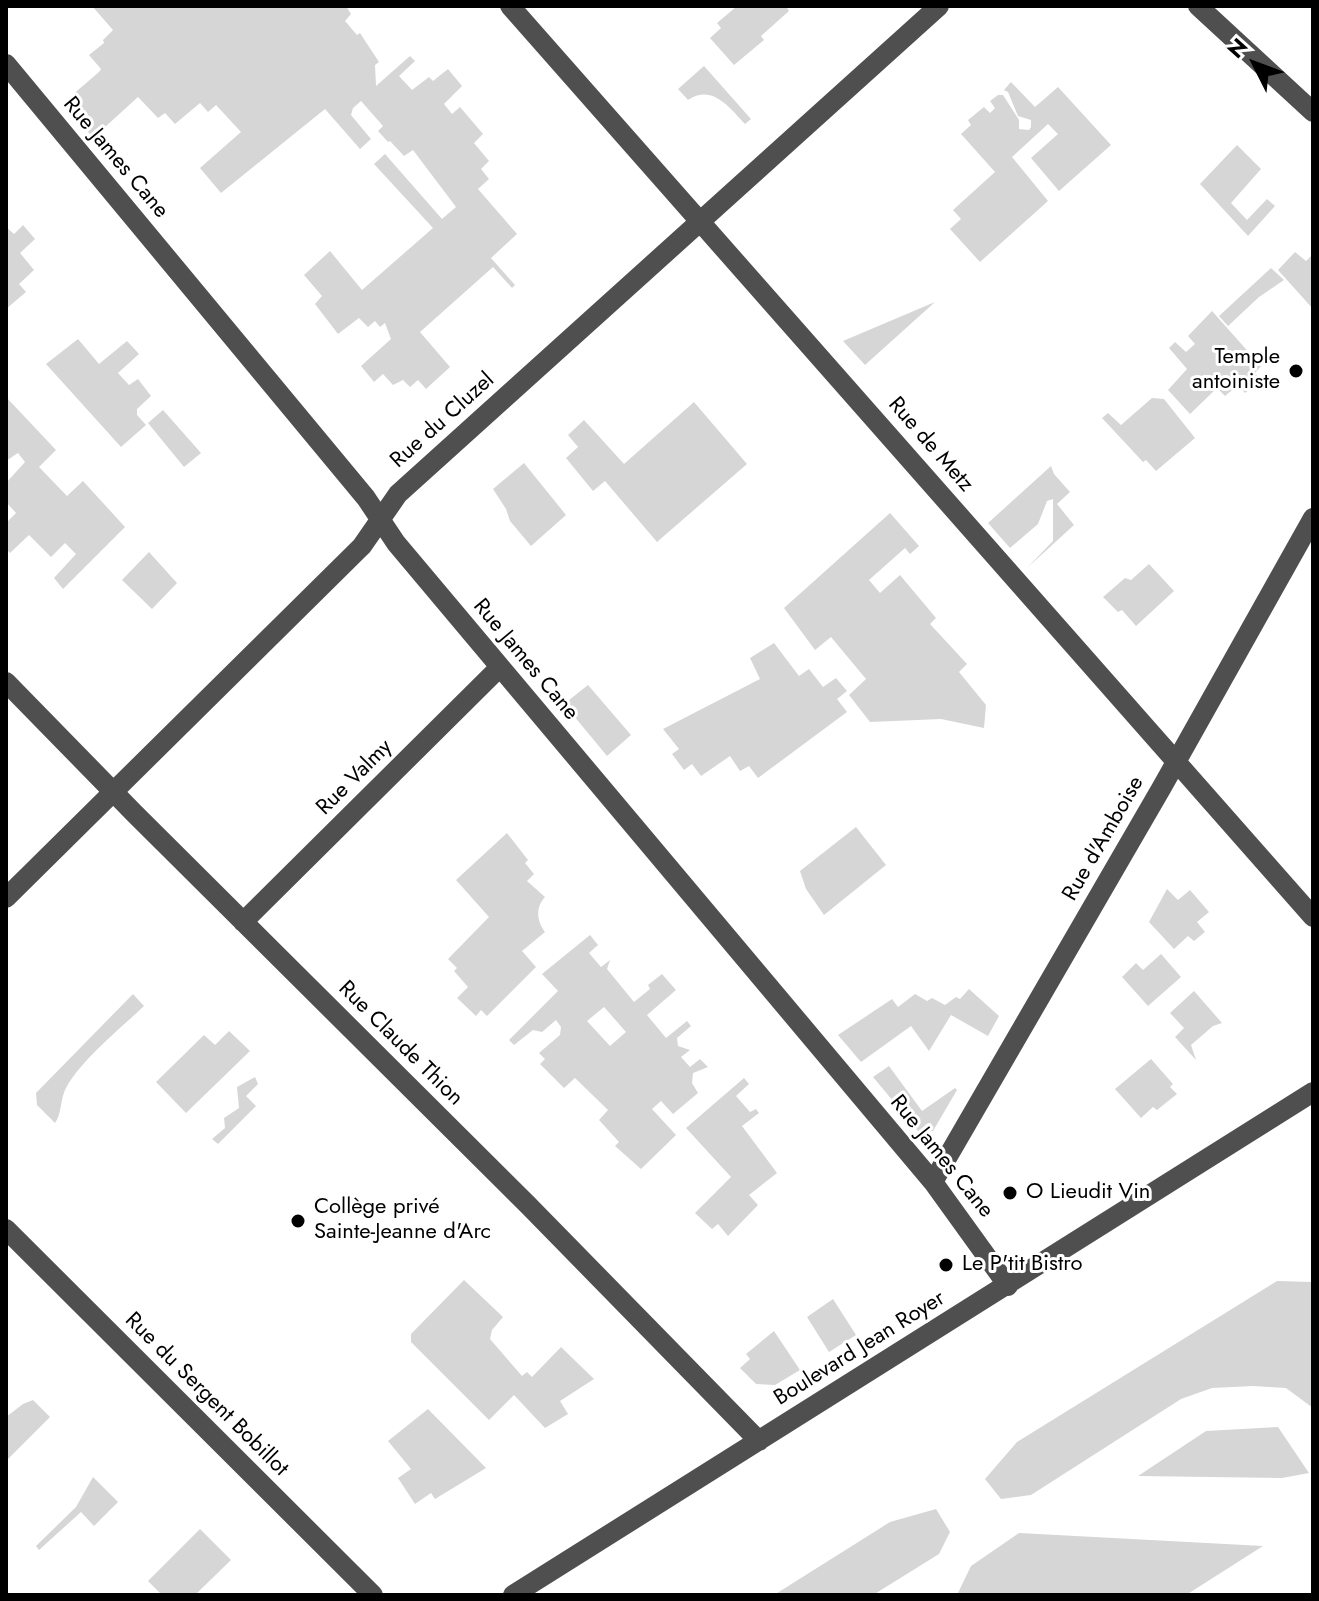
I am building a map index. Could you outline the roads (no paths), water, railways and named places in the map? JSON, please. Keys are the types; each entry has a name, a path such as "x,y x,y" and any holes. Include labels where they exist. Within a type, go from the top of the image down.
{"street":[{"name":"Rue de Metz","path":"510,6 1313,917"},
{"name":"Rue du Cluzel","path":"6,898 362,546 398,494 939,6"},
{"path":"1198,6 1313,112"},
{"name":"Rue James Cane","path":"6,64 356,485 396,543 933,1182 1008,1286"},
{"name":"Rue d'Amboise","path":"933,1182 1313,518"},
{"name":"Rue Valmy","path":"243,922 500,667"},
{"name":"Rue Claude Thion","path":"6,682 759,1441"},
{"name":"Boulevard Jean Royer","path":"513,1595 1313,1092"},
{"name":"Rue du Sergent Bobillot","path":"6,1229 373,1595"}],"place":[{"name":"Temple antoiniste","path":"1296,371"},
{"name":"O Lieudit Vin","path":"1010,1193"},
{"name":"Collège privé Sainte-Jeanne d'Arc","path":"298,1221"},
{"name":"Le P'tit Bistro","path":"946,1265"}]}
